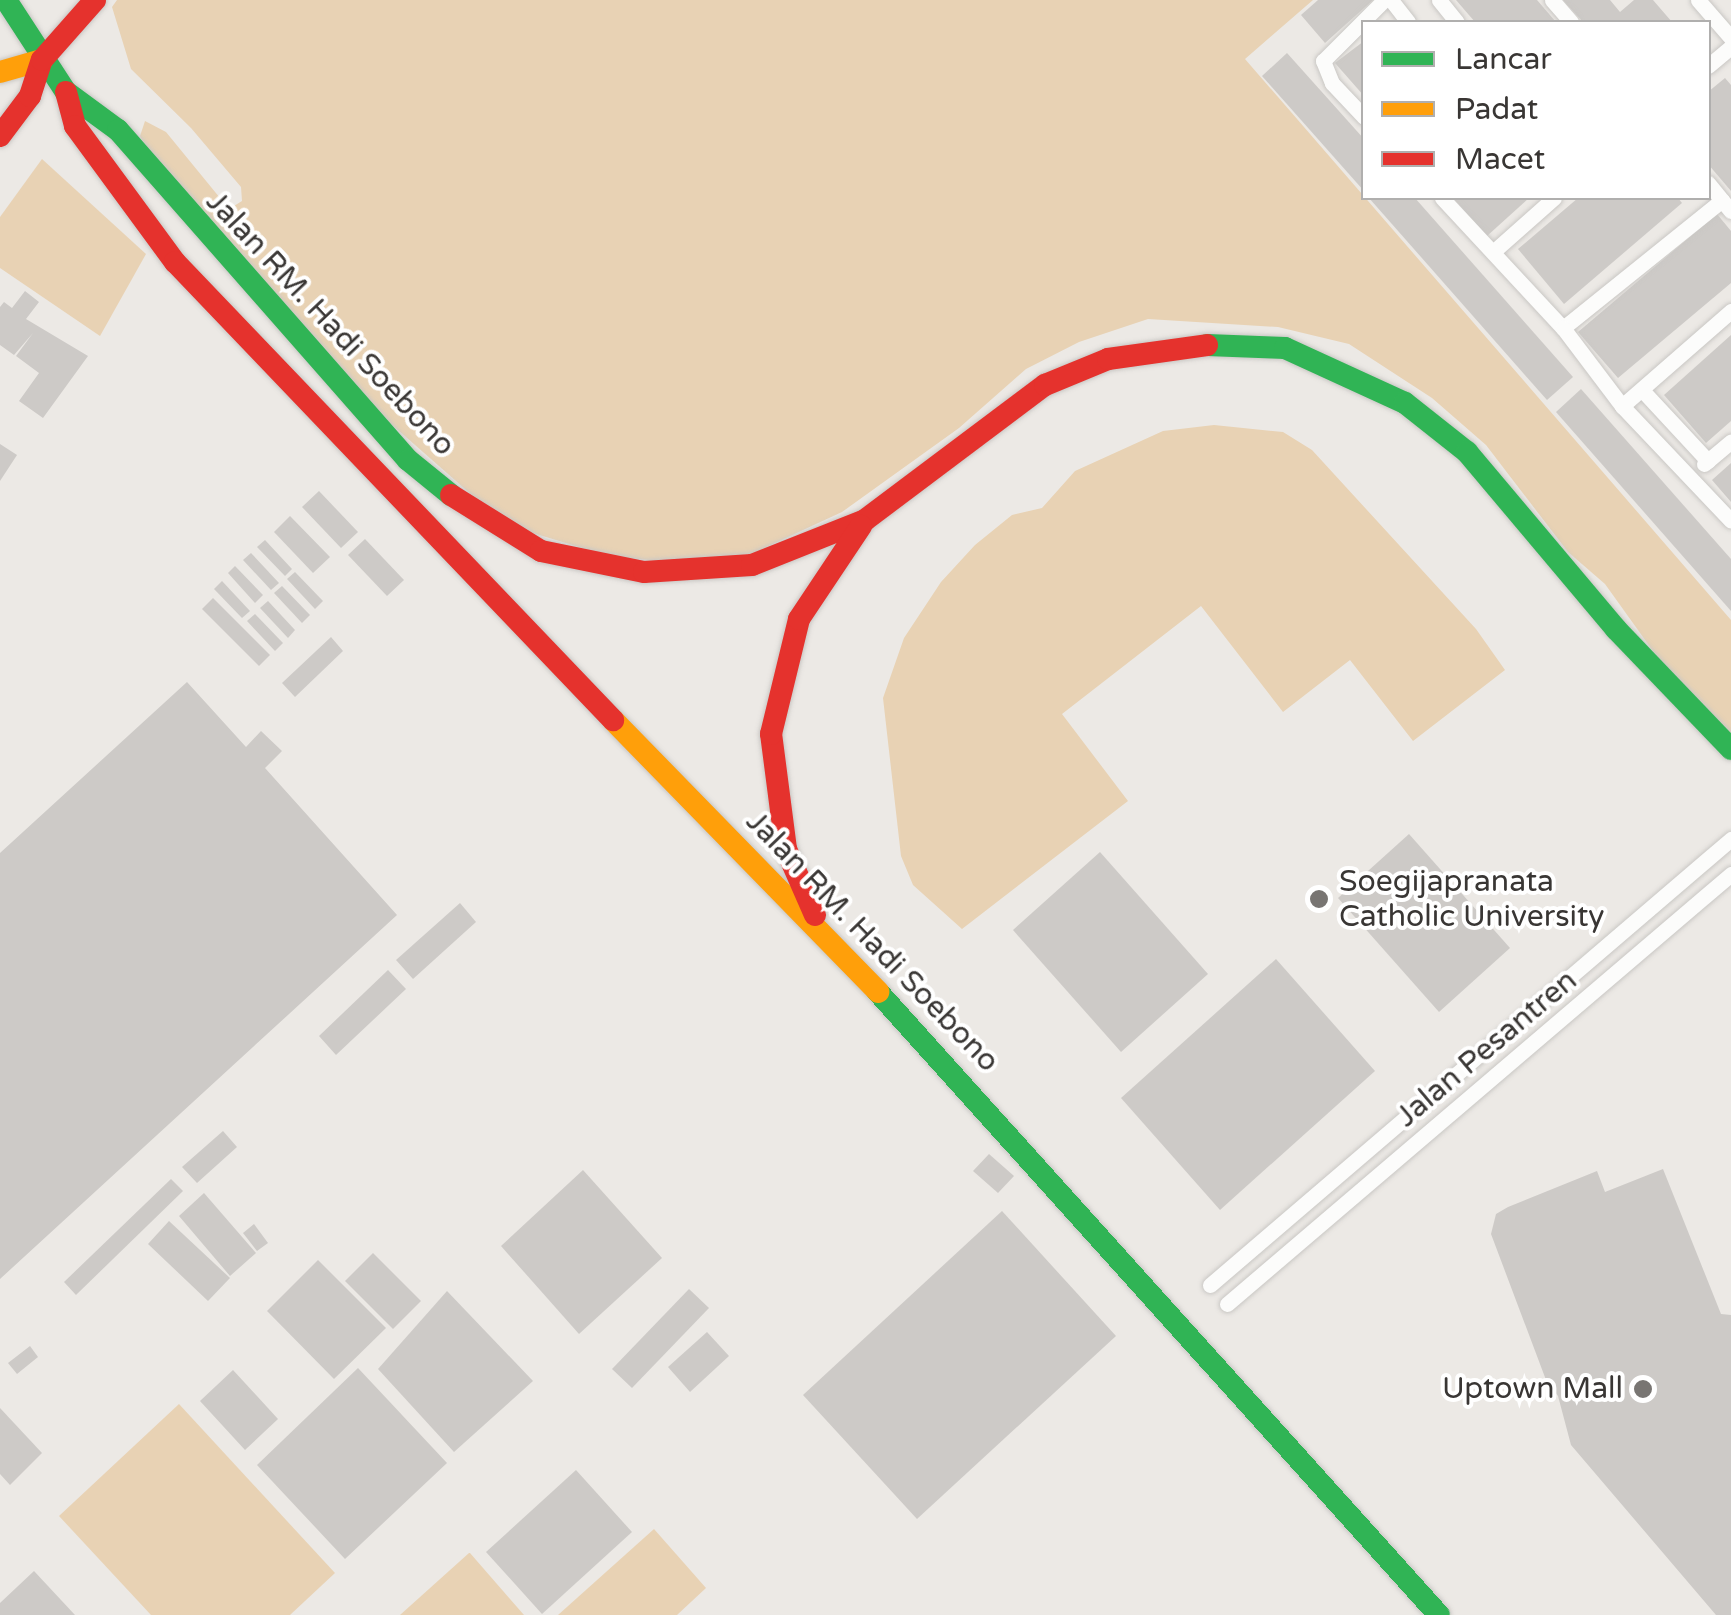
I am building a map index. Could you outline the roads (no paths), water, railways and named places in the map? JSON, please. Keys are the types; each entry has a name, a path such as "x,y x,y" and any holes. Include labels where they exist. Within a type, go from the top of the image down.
{"main road":[{"path":"0,136 30,96 42,60 95,0"},
{"name":"Jalan RM. Hadi Soebono","path":"4,1 66,92 118,130 408,460 471,512 542,551 644,572 704,572 806,548 865,520 1045,384 1108,359 1223,343 1286,348 1405,403 1467,452 1616,630 1731,749"},
{"path":"0,72 42,60"},
{"name":"Jalan RM. Hadi Soebono","path":"66,92 75,126 174,262 292,390 821,929 1131,1264 1439,1615"},
{"path":"821,929 786,849 771,734 783,662 798,619 865,520"}],"street":[{"path":"1367,20 1388,0 1406,20"},
{"path":"1438,0 1454,20"},
{"path":"1552,0 1570,20"},
{"path":"1698,0 1731,38"},
{"path":"1361,25 1323,61 1332,83 1361,114"},
{"path":"1711,64 1731,47"},
{"path":"1444,200 1562,328 1622,406 1731,520"},
{"path":"1494,251 1552,200"},
{"path":"1562,328 1726,205"},
{"path":"1622,406 1731,311"},
{"path":"1642,390 1708,461"},
{"path":"1689,477 1731,441"},
{"name":"Jalan Pesantren","path":"1210,1285 1731,839"},
{"name":"Jalan Pesantren","path":"1226,1304 1731,874"},
{"path":"1332,1179 1350,1200"}],"place":[{"name":"Soegijapranata Catholic University","path":"1319,899"},
{"name":"Uptown Mall","path":"1643,1389"}]}
